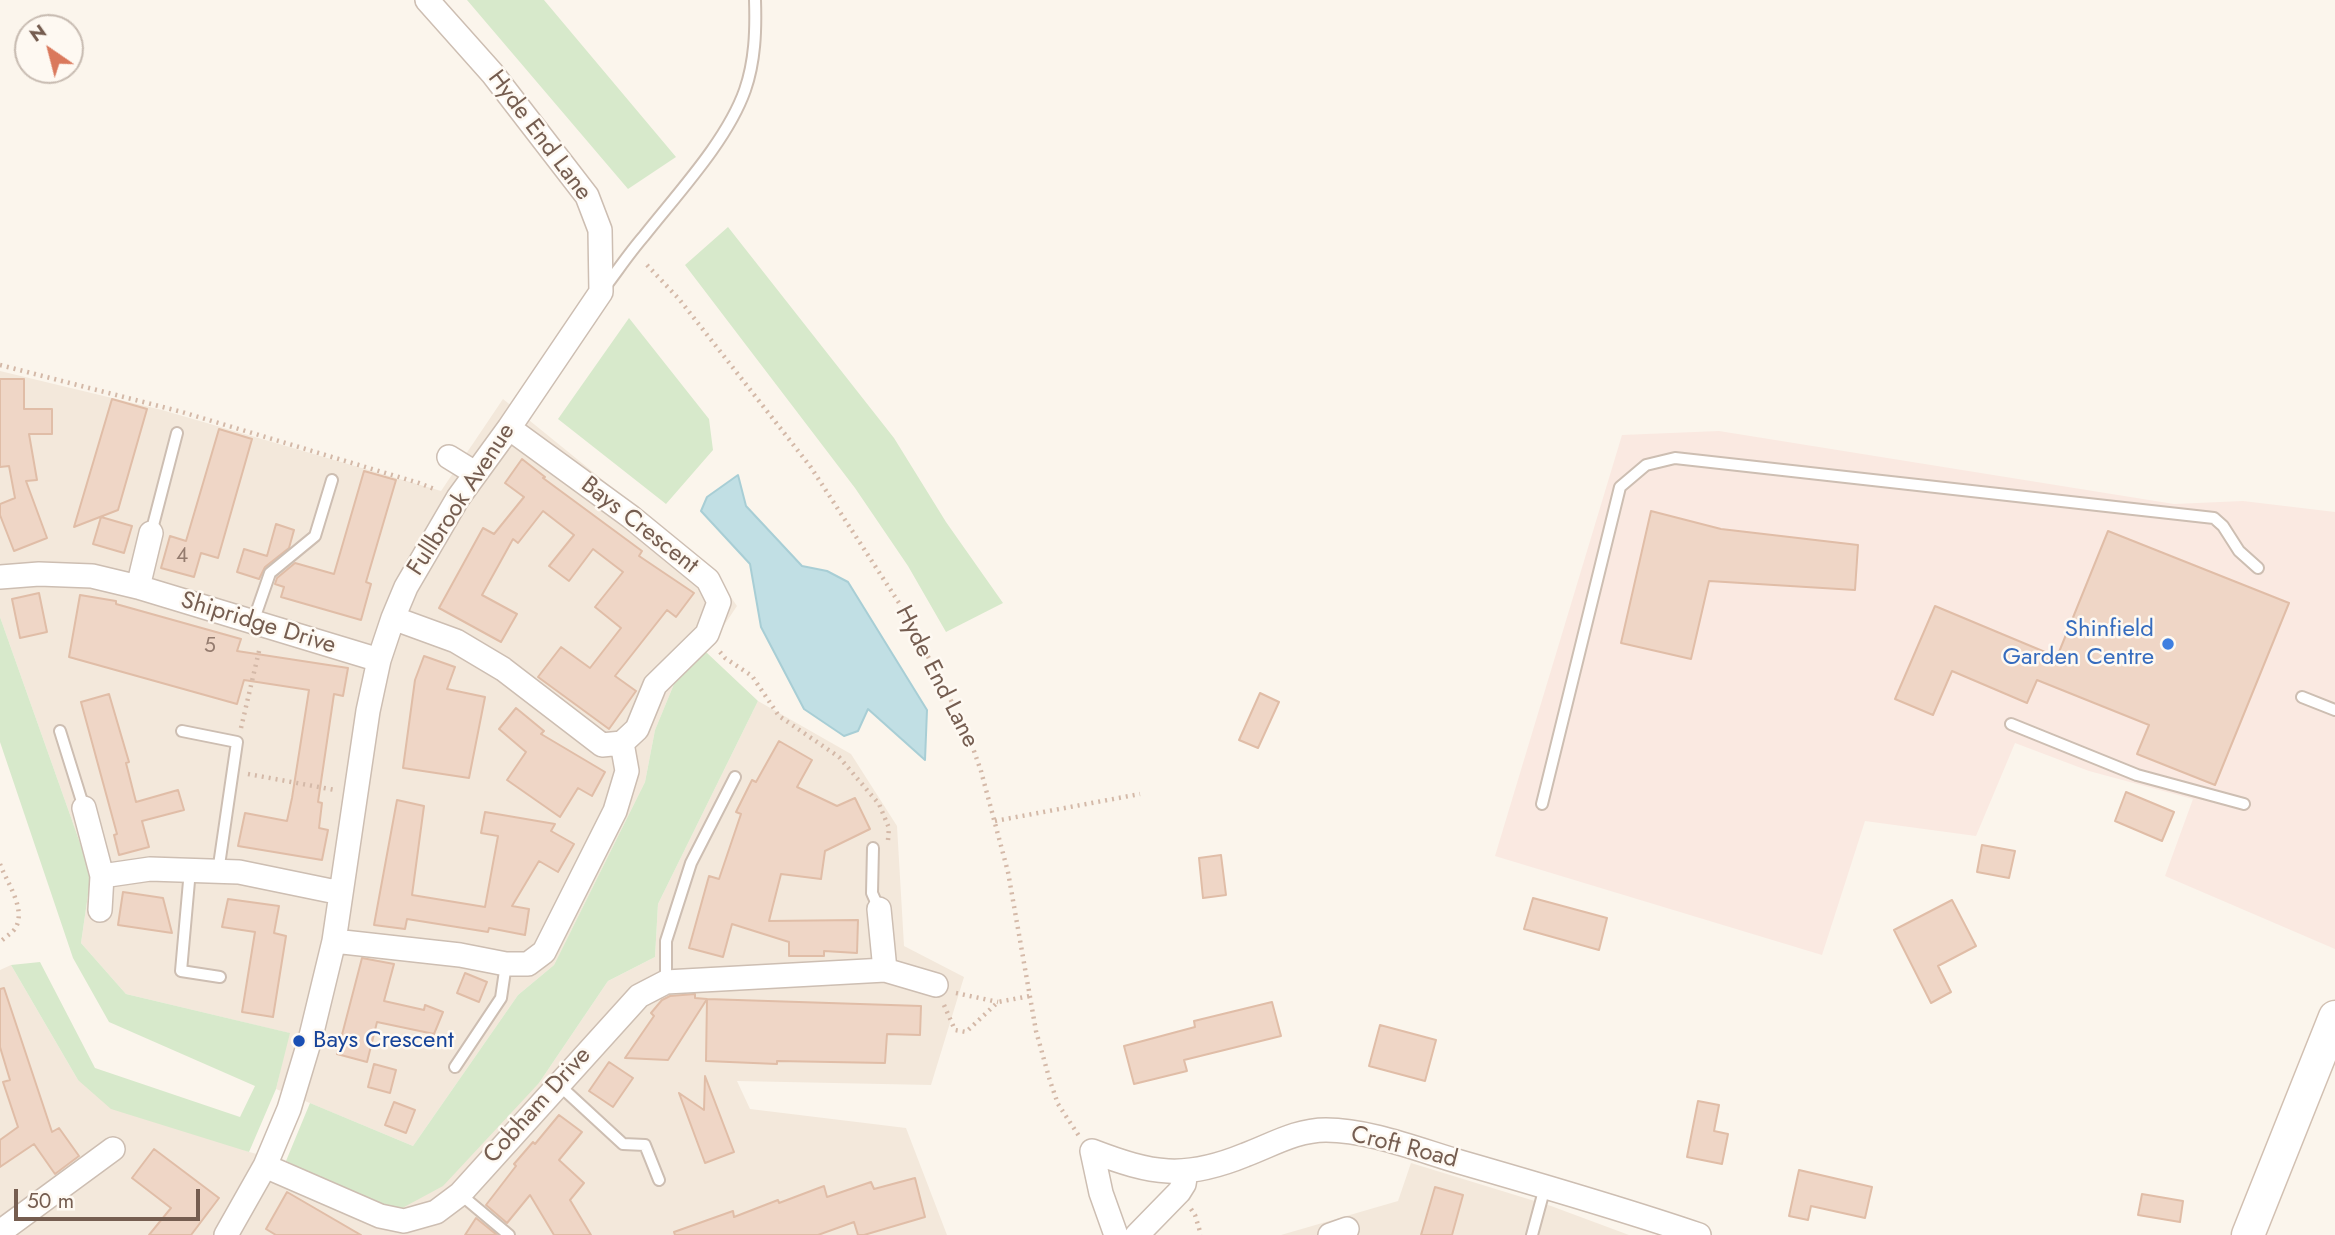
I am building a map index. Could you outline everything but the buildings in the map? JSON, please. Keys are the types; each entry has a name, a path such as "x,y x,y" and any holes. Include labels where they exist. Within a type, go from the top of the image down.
{"main road":[{"path":"2248,1235 2335,1017"}],"street":[{"name":"Hyde End Lane","path":"427,0 492,73 587,195 600,230 601,292"},
{"name":"Fullbrook Avenue","path":"226,1235 265,1167 289,1109 311,1035 334,942 368,711 379,660 405,587 457,498 509,428 601,292"},
{"name":"Bays Crescent","path":"509,428 631,517 708,580 719,602 707,634 654,685 637,729 622,743"},
{"path":"449,457 475,473"},
{"path":"138,587 151,533"},
{"name":"Shipridge Drive","path":"0,576 92,576 138,587 379,660"},
{"path":"334,942 460,955 506,964 528,964 544,952 615,811 626,771 622,743 602,745 491,662 456,641 393,618"},
{"path":"85,808 102,876 100,910"},
{"path":"102,876 150,869 239,872 341,893"},
{"path":"879,909 885,970"},
{"name":"Cobham Drive","path":"265,1167 405,1228 436,1212 460,1194 639,996 666,982 885,970 945,989"},
{"name":"Croft Road","path":"1092,1152 1135,1168 1186,1172 1208,1169 1271,1143 1325,1130 1385,1140 1545,1186 1699,1235"},
{"path":"0,1232 113,1149"},
{"path":"1092,1152 1101,1193 1116,1235"},
{"path":"1137,1235 1179,1192 1186,1172"}],"lane":[{"path":"601,292 682,191 720,136 742,98 753,59 755,0"},
{"path":"151,533 177,433"},
{"path":"1542,804 1620,487 1646,465 1675,458 2214,518 2223,526 2239,551 2258,568"},
{"path":"259,624 270,573 315,536 331,480"},
{"path":"2302,697 2335,710"},
{"path":"2011,724 2137,775 2244,804"},
{"path":"60,731 85,808"},
{"path":"182,731 237,742 218,872"},
{"path":"666,982 666,941 691,863 735,777"},
{"path":"873,848 872,893 879,909"},
{"path":"190,870 181,971 220,977"},
{"path":"456,1067 501,998 506,964"},
{"path":"559,1085 623,1144 645,1145 659,1181"},
{"path":"1532,1235 1545,1186"},
{"path":"460,1194 509,1235"}],"path":[{"name":"Hyde End Lane","path":"647,265 679,299 810,466 903,609 967,732 995,821 1040,1043 1058,1104 1092,1152"},
{"path":"0,365 195,416 419,483 457,498"},
{"path":"237,742 249,700 259,624"},
{"path":"707,634 725,658 752,676 779,716 839,757 879,804 889,828 888,841"},
{"path":"233,771 356,793"},
{"path":"995,821 1140,794"},
{"path":"0,864 18,907 16,928 0,942"},
{"path":"998,1002 966,1032 955,1030 945,989 998,1002 1030,996"}],"shaded area":[{"path":"0,371 162,410 441,491 503,399 710,567 737,606 706,652 674,684 655,730 645,782 554,965 518,995 413,1146 276,1089 289,1033 126,994 81,943 91,874 0,617"},
{"path":"1719,431 2174,504 2243,501 2335,512 2335,949 2165,876 2193,799 2089,771 2015,743 1976,836 1865,821 1822,955 1495,856 1622,435"},
{"path":"758,701 851,754 897,826 904,946 964,977 931,1085 737,1081 750,1109 906,1128 947,1235 0,1235 0,970 11,965 78,1080 249,1152 286,1161 394,1213 539,1083 608,981 655,957 658,904"},
{"path":"1411,1163 1551,1206 1629,1235 1281,1235 1398,1201"}],"green space":[{"path":"467,0 544,0 676,157 628,189"},
{"path":"728,227 894,438 946,522 1003,603 946,632 908,566 855,488 685,265"},
{"path":"629,318 709,419 713,450 666,504 558,419"},
{"path":"0,617 91,874 81,943 126,994 290,1033 276,1089 249,1152 111,1109 78,1080 11,965 40,962 95,1068 240,1117 255,1086 109,1022 73,958 0,742"},
{"path":"706,652 758,701 658,904 655,957 608,981 539,1083 443,1186 393,1213 286,1161 310,1103 413,1146 518,995 554,965 645,782 655,730 674,684"}],"water":[{"path":"738,475 746,506 802,566 827,571 848,582 927,710 925,760 868,709 858,731 844,736 804,709 761,627 750,564 701,511 707,497"}],"place":[{"name":"Shinfield Garden Centre","path":"2168,644"},
{"name":"Bays Crescent","path":"299,1041"}]}
